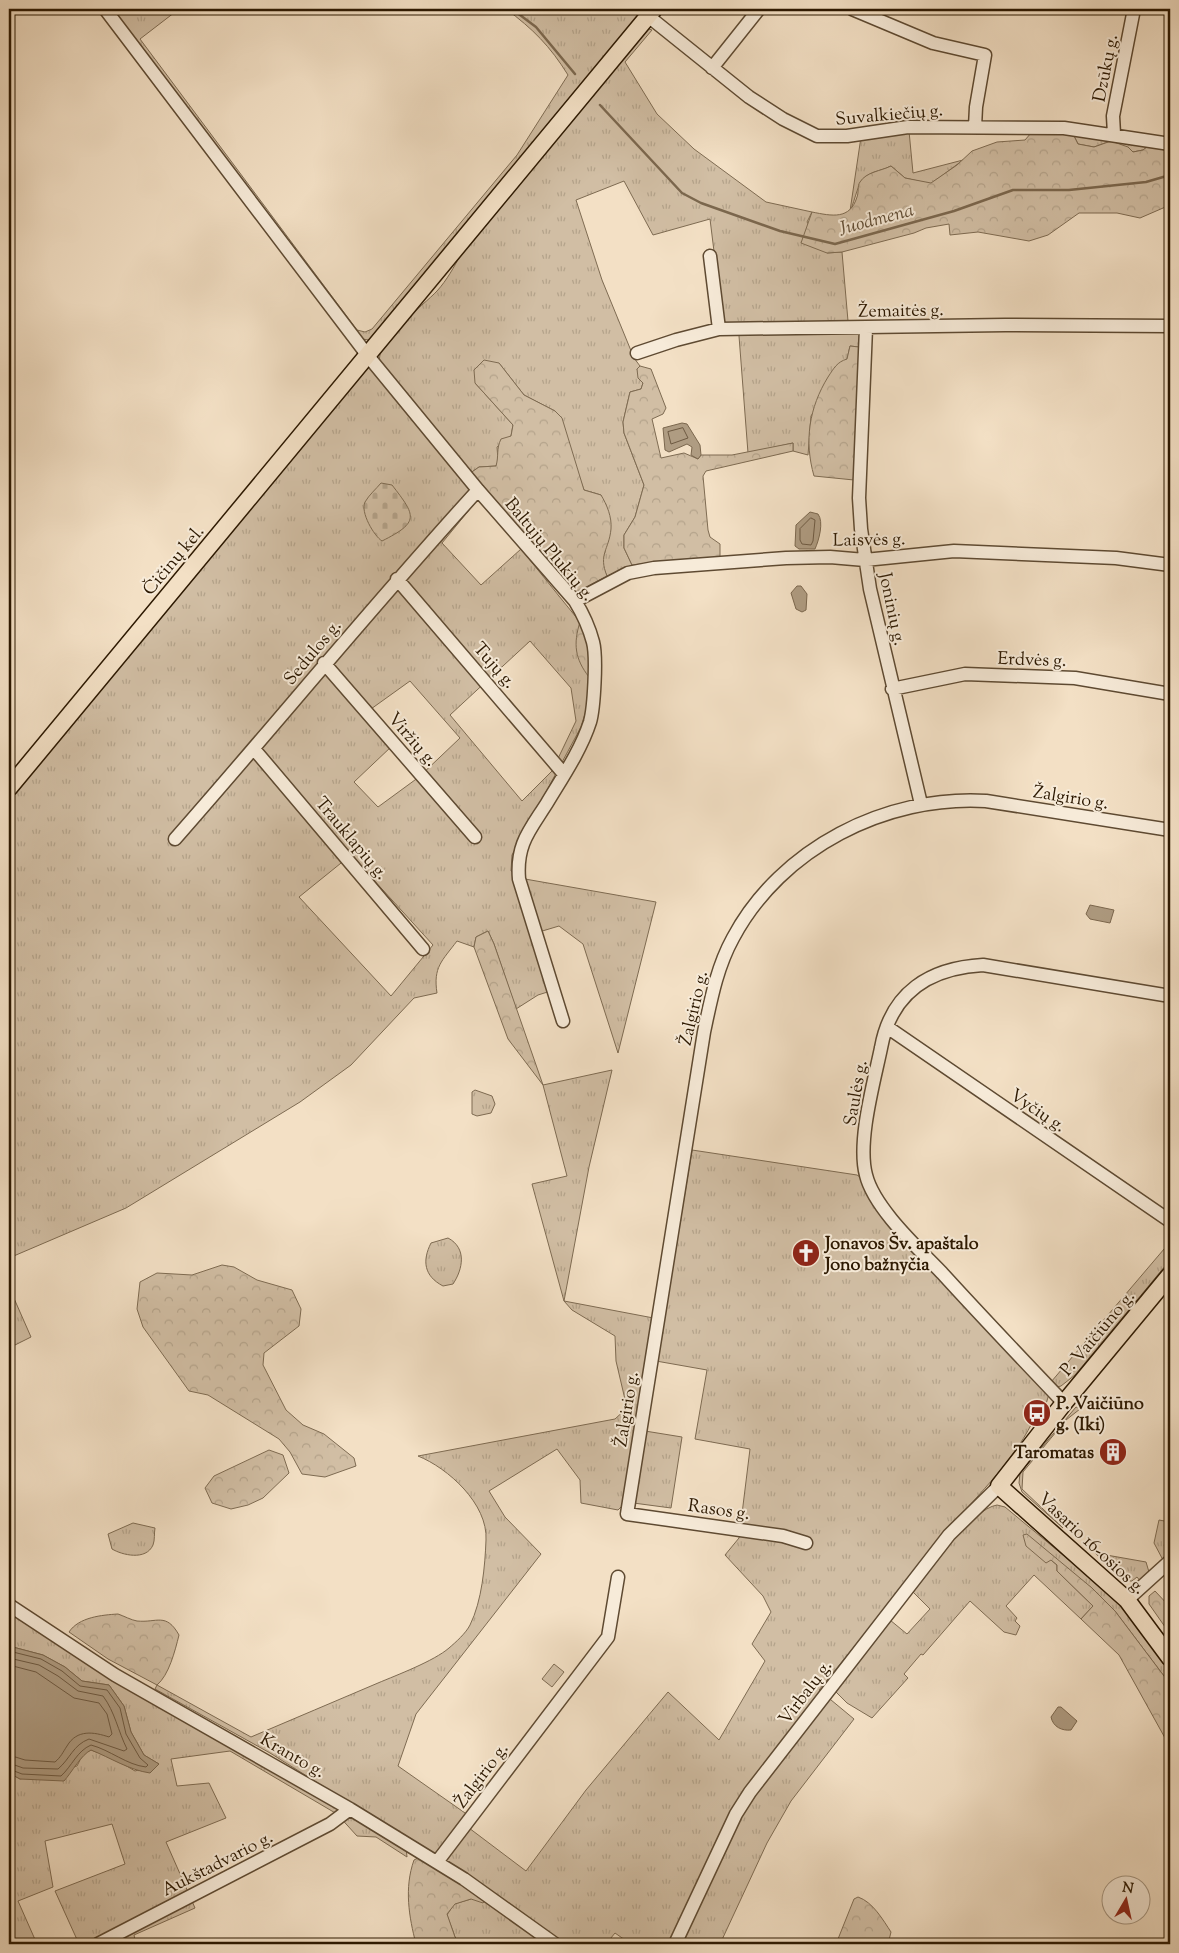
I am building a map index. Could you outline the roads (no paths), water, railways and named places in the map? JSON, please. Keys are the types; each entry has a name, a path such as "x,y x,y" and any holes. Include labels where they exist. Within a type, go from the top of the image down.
{"main road":[{"name":"Čičinų kel.","path":"9,788 651,12"},
{"name":"P. Vaičiūno g.","path":"999,1486 1170,1276"},
{"name":"Vasario 16-osios g.","path":"999,1486 1128,1600 1170,1658"}],"street":[{"name":"Baltųjų Plukių g.","path":"105,9 368,356 478,490 575,601 585,618 594,644 593,707 590,722 564,774 523,842 518,863 519,879 564,1021"},
{"path":"712,68 759,9"},
{"path":"852,9 933,43 985,55 976,107 975,127"},
{"name":"Dzūkų g.","path":"1114,134 1113,116 1134,9"},
{"name":"Suvalkiečių g.","path":"651,12 712,68 782,119 817,136 847,136 908,127 1064,128 1114,134 1170,144"},
{"path":"710,256 719,329"},
{"name":"Žemaitės g.","path":"637,353 676,340 719,329 1170,326"},
{"name":"Joninių g.","path":"866,328 859,498 865,560 892,689 920,804"},
{"name":"Sedulos g.","path":"175,839 254,749 324,663 478,490"},
{"name":"Laisvės g.","path":"575,601 628,573 654,568 815,557 865,560 954,551 1116,558 1170,565"},
{"name":"Tujų g.","path":"397,579 564,774"},
{"name":"Viržių g.","path":"324,663 475,837"},
{"name":"Erdvės g.","path":"892,689 965,674 1075,678 1170,694"},
{"name":"Trauklapių g.","path":"254,749 422,949"},
{"name":"Žalgirio g.","path":"627,1514 704,1032 714,984 733,937 765,892 789,867 813,848 843,831 920,804 958,799 986,801 1170,830"},
{"name":"Saulės g.","path":"1064,1404 886,1214 866,1176 864,1145 882,1039 896,1008 908,992 941,972 962,966 983,965 1170,996"},
{"name":"Vyčių g.","path":"887,1027 1170,1221"},
{"name":"Virbalų g.","path":"675,1944 736,1814 750,1792 949,1536 999,1486"},
{"name":"Rasos g.","path":"627,1514 783,1536 806,1542"},
{"path":"1128,1600 1170,1561"},
{"name":"Žalgirio g.","path":"437,1862 608,1637 618,1578"},
{"name":"Kranto g.","path":"9,1605 115,1675 350,1809 464,1878 555,1944"},
{"name":"Aukštadvario g.","path":"98,1944 330,1824 350,1809"}],"water":[{"path":"682,423 687,424 700,445 701,455 698,459 691,455 692,447 687,444 669,452 665,450 663,428"},
{"path":"810,512 818,514 820,517 821,526 818,541 815,549 799,549 795,546 796,525"},
{"path":"797,586 801,586 807,594 806,610 802,612 796,609 791,593"},
{"path":"1090,905 1114,910 1110,923 1090,919 1086,914"},
{"path":"9,1646 43,1655 65,1667 82,1681 109,1685 124,1706 131,1732 144,1755 159,1764 150,1773 127,1767 91,1750 80,1760 64,1781 20,1779 9,1773"},
{"path":"1058,1707 1061,1707 1077,1721 1071,1730 1061,1729 1054,1723 1051,1717"}],"waterway":[{"name":"Juodmena","path":"512,9 536,27 575,74"},
{"name":"Juodmena","path":"600,105 682,193 701,203 780,231 835,244 954,211 1013,190 1069,190 1146,182 1170,175"}],"place":[{"name":"Jonavos Šv. apaštalo Jono bažnyčia","path":"806,1253"},
{"name":"P. Vaičiūno g. (Iki)","path":"1037,1413"},
{"name":"Taromatas","path":"1113,1452"}]}
